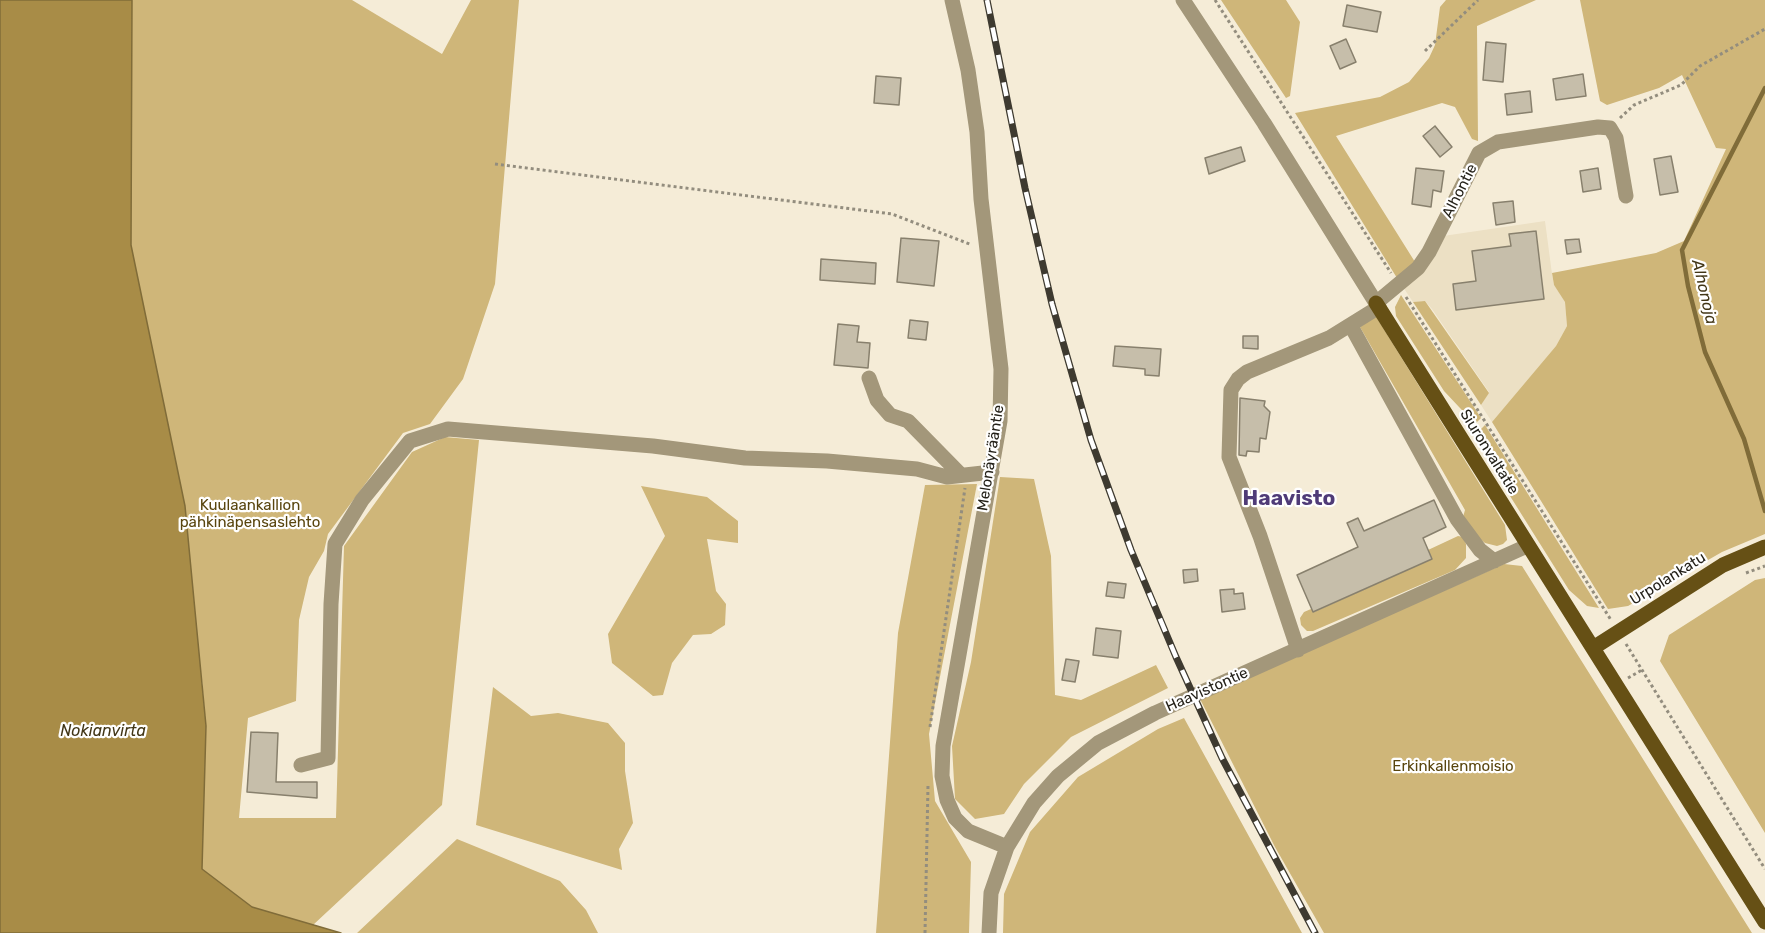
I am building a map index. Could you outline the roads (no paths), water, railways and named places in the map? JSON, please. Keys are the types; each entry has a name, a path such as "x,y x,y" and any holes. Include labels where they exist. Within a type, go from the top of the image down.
{"main road":[{"name":"Siuronvaltatie","path":"1377,305 1765,922"},
{"name":"Urpolankatu","path":"1593,648 1723,565 1765,547"}],"street":[{"name":"Melonäyrääntie","path":"952,0 968,70 977,132 981,199 1001,369 1000,421 944,746 942,776 947,800 955,818 968,831 1007,847"},
{"name":"Siuronvaltatie","path":"1183,0 1264,123 1377,305"},
{"name":"Alhontie","path":"1298,650 1260,536 1229,458 1231,390 1238,379 1247,372 1351,326 1418,268 1429,252 1479,153 1498,142 1604,126 1610,128 1616,138 1626,196"},
{"path":"1351,326 1457,519 1480,550 1494,561"},
{"path":"869,378 877,400 890,415 908,421 964,474"},
{"path":"301,765 328,758 331,604 335,544 362,500 410,441 448,429 653,446 745,458 827,461 917,469 947,477 992,472"},
{"name":"Haavistontie","path":"989,933 991,893 1007,847 1034,803 1058,776 1098,743 1155,713 1527,546"}],"water":[{"name":"Nokianvirta","path":"0,0 132,0 131,245 185,506 206,726 202,869 252,907 341,933 0,933"}],"waterway":[{"name":"Alhonoja","path":"1765,88 1682,250 1688,286 1705,352 1744,439 1765,511"}],"railway":[{"path":"987,0 1025,188 1052,304 1091,440 1131,550 1176,657 1222,758 1315,933"}],"district":[{"name":"Haavisto","path":"1289,499"}],"park label":[{"name":"Kuulaankallion pähkinäpensaslehto","path":"250,514"},
{"name":"Erkinkallenmoisio","path":"1453,767"}]}
